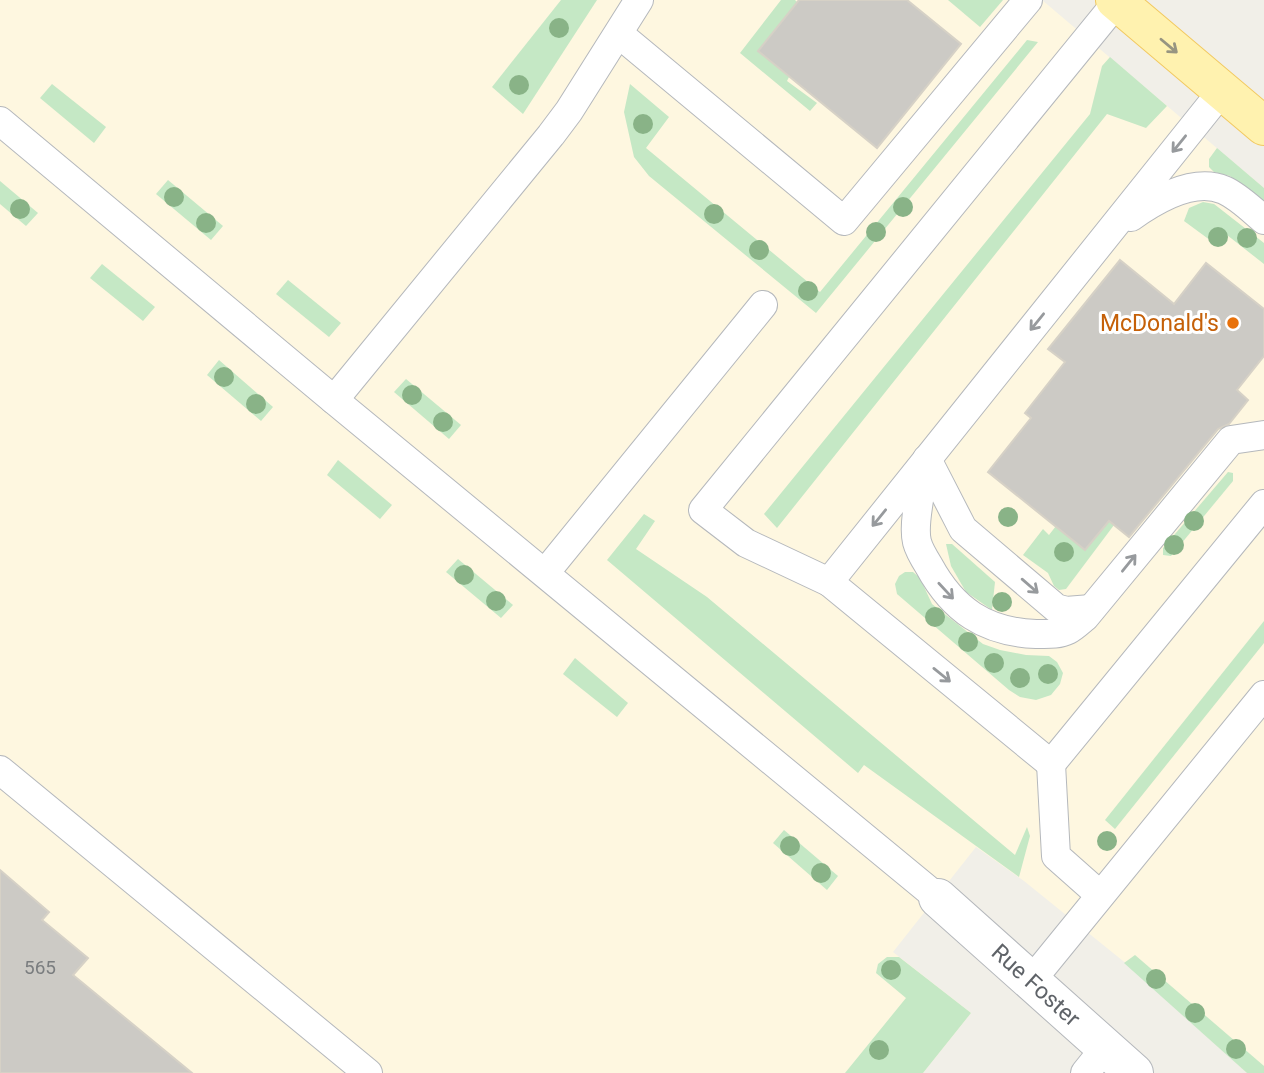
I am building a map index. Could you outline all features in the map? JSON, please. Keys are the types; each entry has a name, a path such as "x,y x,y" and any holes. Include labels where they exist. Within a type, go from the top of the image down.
{"main road":[{"path":"1116,1 1264,126"}],"street":[{"name":"Rue Foster","path":"938,898 1031,981 1095,1060 1133,1073"}],"lane":[{"path":"334,400 551,135 639,0"},
{"path":"618,34 844,221 1028,0"},
{"path":"1051,764 829,582 746,543 703,510 1116,1"},
{"path":"829,582 1222,91"},
{"path":"0,121 938,898"},
{"path":"1105,236 1167,194 1197,187 1216,187 1226,191 1264,220"},
{"path":"545,573 763,305"},
{"path":"926,459 915,532 918,546 938,584 977,620 1023,634 1053,634 1068,630 1091,610 1231,440 1264,435"},
{"path":"926,459 963,528 1056,608 1066,611 1091,610"},
{"path":"1100,895 1056,856 1051,764 1264,504"},
{"path":"1031,981 1264,695"},
{"path":"0,769 368,1073"}],"shaded area":[{"path":"0,0 1042,0 1264,188 1264,1073 1247,1073 1128,965 1024,881 976,847 893,952 971,1013 923,1073 0,1073"}],"green space":[{"path":"561,0 597,0 523,114 492,87"},
{"path":"781,0 797,2 758,51 789,77 787,81 817,103 810,111 740,53"},
{"path":"948,0 1003,0 980,27"},
{"path":"1027,40 1038,42 816,313 649,176 634,157 624,112 630,84 669,117 646,148 820,292"},
{"path":"1110,57 1167,106 1146,128 1107,114 777,528 764,514 1090,114 1102,66"},
{"path":"52,84 106,127 94,143 40,98"},
{"path":"1217,148 1264,188 1264,203 1230,176 1214,172 1209,167 1209,159"},
{"path":"168,180 223,226 211,240 156,194"},
{"path":"0,181 38,213 26,226 0,204"},
{"path":"1203,202 1214,204 1264,243 1264,264 1227,235 1218,246 1184,221 1189,208"},
{"path":"102,264 155,307 143,321 90,278"},
{"path":"288,280 341,323 329,337 276,294"},
{"path":"219,360 273,407 261,421 207,375"},
{"path":"406,379 461,425 449,439 394,392"},
{"path":"338,460 392,505 380,519 327,475"},
{"path":"1228,472 1233,473 1233,481 1171,556 1163,555 1163,548"},
{"path":"644,514 655,521 636,549 707,597 1015,855 1027,827 1030,836 1019,877 864,765 858,773 607,560"},
{"path":"1108,521 1114,525 1066,589 1059,590 1048,573 1023,555 1043,529 1049,535 1056,526"},
{"path":"946,544 952,544 995,582 992,610 966,592 951,566"},
{"path":"458,559 513,605 501,618 446,572"},
{"path":"905,572 913,572 920,578 932,604 983,644 1026,655 1049,656 1057,662 1063,673 1060,684 1051,695 1036,700 1020,697 1009,690 897,594 895,584"},
{"path":"1264,621 1264,643 1115,829 1105,820"},
{"path":"575,658 628,703 617,717 563,674"},
{"path":"784,830 838,876 827,890 773,843"},
{"path":"1135,955 1264,1066 1264,1073 1247,1073 1124,963"},
{"path":"887,957 899,957 971,1013 923,1073 845,1073 906,998 876,973 878,964"}],"building":[{"path":"799,0 907,0 961,44 877,148 758,51"},
{"path":"1120,260 1174,304 1206,263 1264,309 1264,356 1237,390 1248,400 1229,424 1218,429 1129,537 1109,521 1085,550 988,472 1031,418 1025,413 1065,362 1048,349"},
{"path":"0,870 49,912 42,920 88,958 73,975 192,1073 0,1073"}],"place":[{"name":"McDonald's","path":"1233,323"}]}
